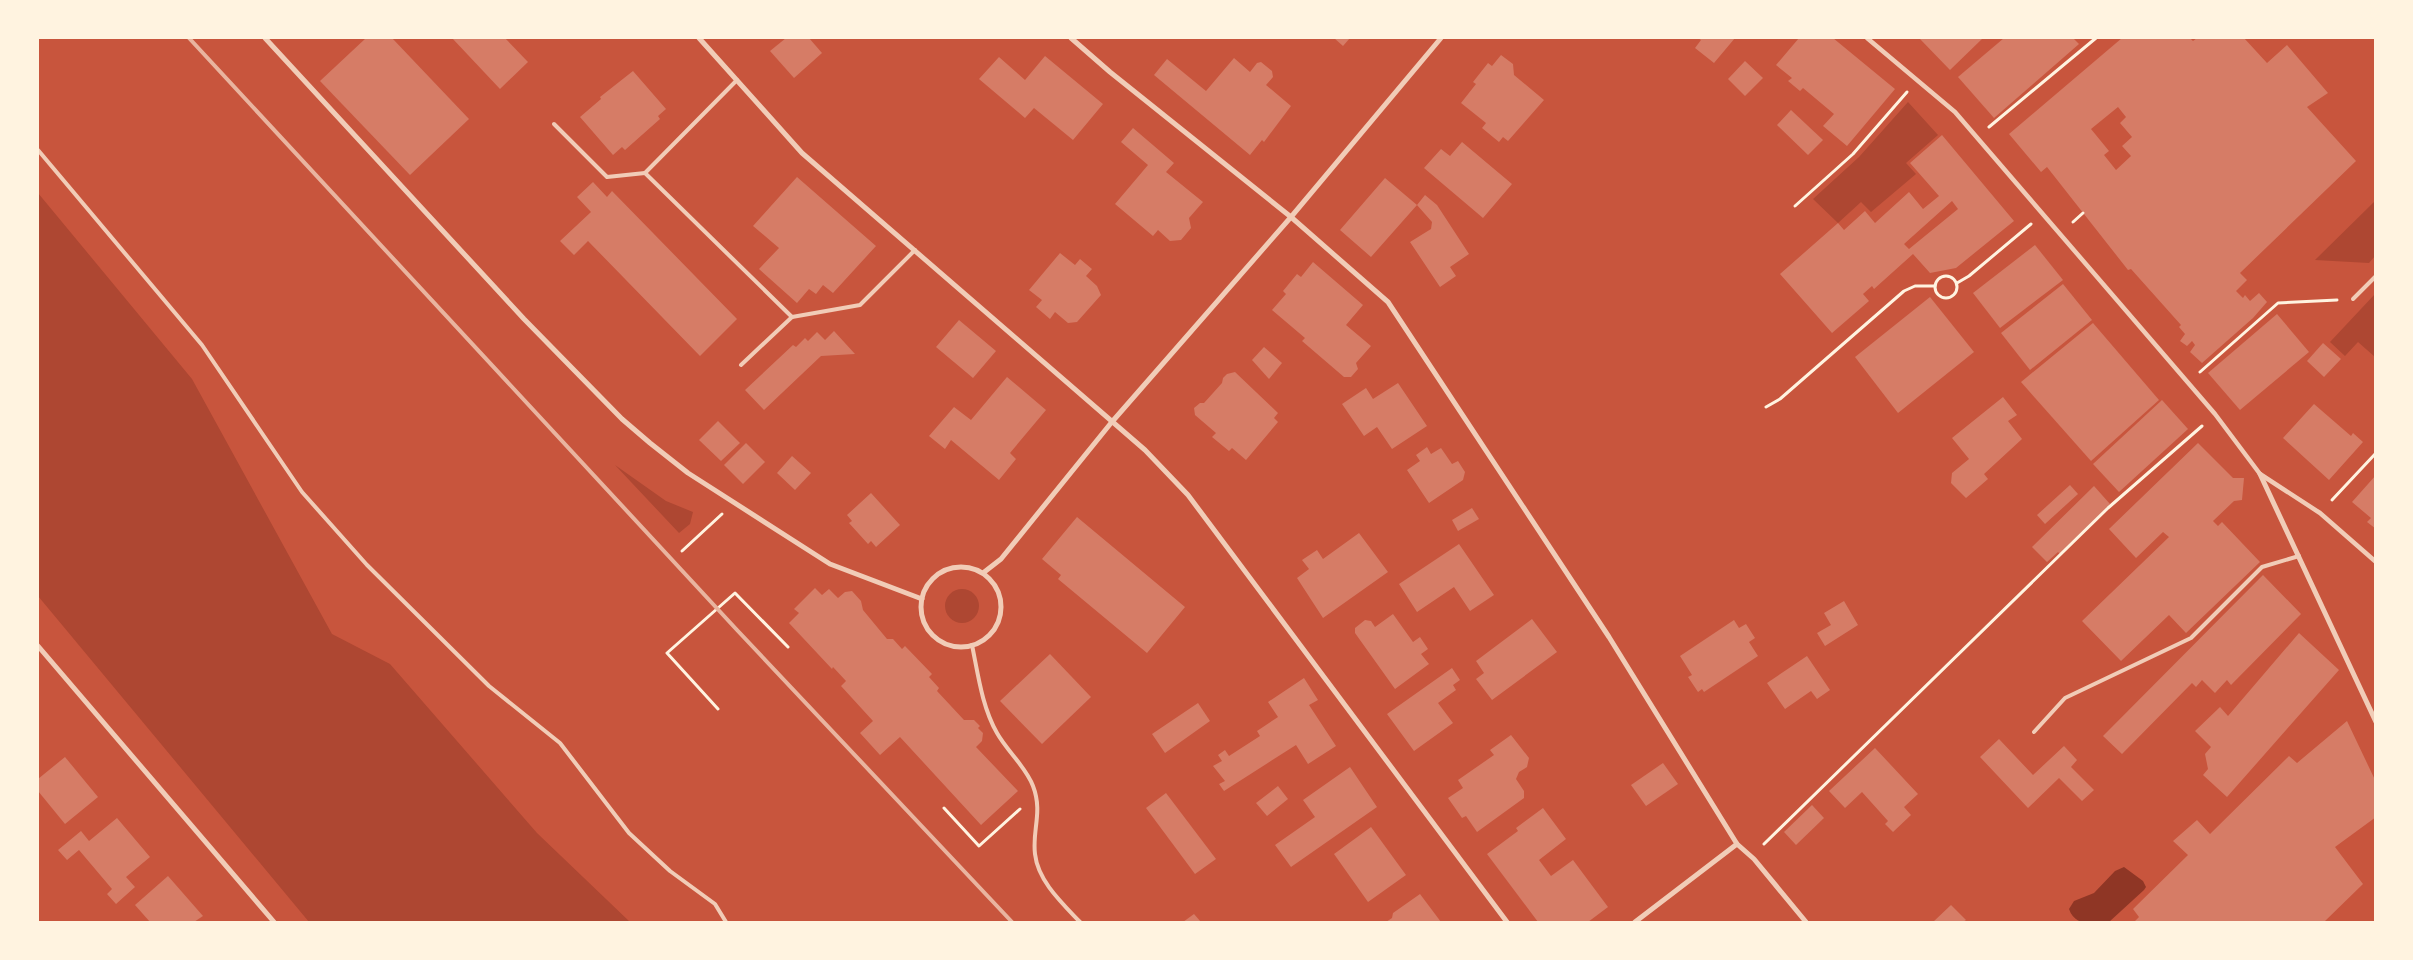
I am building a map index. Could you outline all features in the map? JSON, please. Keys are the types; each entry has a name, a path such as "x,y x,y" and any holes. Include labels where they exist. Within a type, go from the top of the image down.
{"street":[{"path":"265,38 510,304 622,419 688,473 830,564 922,599"},
{"path":"699,38 802,153 1145,450 1188,495 1507,922"},
{"path":"1071,38 1110,72 1291,217 1388,302 1609,637 1737,844 1754,859 1806,922"},
{"path":"983,573 1001,558 1111,422 1291,217 1441,38"},
{"path":"1867,38 1955,112 2044,213 2215,414 2260,474 2376,722"},
{"path":"2260,474 2320,513 2376,562"},
{"path":"958,567 971,568 983,573 998,590 1001,613 991,634 972,645 955,646 946,644 929,631 922,615 922,599 927,587 935,577 946,570 958,567"},
{"path":"38,646 274,922"},
{"path":"1634,922 1737,844"}],"lane":[{"path":"554,124 607,177 645,173 737,80"},
{"path":"38,150 202,345 302,492 367,565 489,686 560,743 629,833 670,871 715,904 726,922"},
{"path":"645,173 792,317"},
{"path":"741,365 792,317 860,305 915,250"},
{"path":"2353,299 2376,276"},
{"path":"2034,732 2066,698 2191,638 2262,567 2299,556"},
{"path":"972,645 986,707 996,732 1033,785 1036,795 1039,815 1035,852 1039,870 1047,885 1080,922"}],"path":[{"path":"1977,138 2096,38"},
{"path":"1794,206 1853,154 1917,80"},
{"path":"1957,283 1969,276 2044,213"},
{"path":"1943,275 1950,276 1957,283 1956,292 1946,298 1939,296 1935,286 1937,279 1943,275"},
{"path":"1766,407 1780,399 1904,291 1915,286 1935,286"},
{"path":"2188,382 2278,303 2353,299"},
{"path":"1754,859 1769,837 2108,508 2215,414"},
{"path":"2320,513 2376,453"},
{"path":"682,551 734,503"},
{"path":"718,709 667,653 735,593 788,647"},
{"path":"944,808 980,846 1036,795"}],"shaded area":[{"path":"1908,102 1938,135 1906,163 1916,174 1871,212 1861,202 1838,223 1813,199 1859,157"},
{"path":"38,193 192,379 332,634 390,664 537,833 630,922 309,922 38,596"},
{"path":"2375,201 2375,256 2369,263 2315,260"},
{"path":"2375,294 2375,357 2358,342 2345,356 2330,342"},
{"path":"615,465 666,501 693,512 690,524 679,533"},
{"path":"962,589 974,594 979,606 974,618 962,623 950,618 945,606 950,594"},
{"path":"2124,867 2143,881 2146,887 2144,890 2109,922 2085,923 2072,915 2069,909 2074,901 2094,893 2115,871"}],"building":[{"path":"366,38 392,38 469,119 410,175 320,81"},
{"path":"452,38 505,38 528,62 500,89"},
{"path":"786,38 809,38 822,53 794,78 770,51"},
{"path":"1334,38 1350,38 1343,46"},
{"path":"1698,38 1735,38 1714,63 1695,48 1701,40"},
{"path":"1799,38 1833,38 1895,89 1847,146 1823,126 1834,114 1803,88 1800,91 1788,81 1792,78 1776,65"},
{"path":"1919,38 1983,38 1950,70"},
{"path":"2004,38 2073,38 2079,44 1994,118 1958,77"},
{"path":"2122,38 2190,38 2193,41 2197,38 2244,38 2267,63 2287,45 2328,93 2307,107 2356,161 2240,273 2247,280 2236,291 2243,298 2245,295 2250,301 2259,293 2267,302 2253,318 2202,363 2190,352 2195,345 2192,341 2187,346 2180,341 2185,334 2179,327 2181,325 2131,269 2128,270 2047,167 2041,172 2009,134","holes":["2118,107 2126,117 2120,123 2132,137 2122,146 2131,156 2116,170 2104,155 2109,151 2091,129"]},
{"path":"1501,55 1513,64 1514,75 1544,100 1508,141 1503,137 1499,142 1482,128 1486,123 1461,103 1476,84 1473,82 1488,63 1492,66"},
{"path":"1045,56 1103,104 1073,140 1034,108 1025,118 979,79 999,57 1025,80"},
{"path":"1234,58 1250,72 1257,63 1261,62 1272,71 1273,77 1266,85 1291,106 1264,142 1262,140 1250,155 1154,75 1167,59 1206,91"},
{"path":"1745,61 1763,78 1745,96 1728,79"},
{"path":"633,71 666,109 658,116 660,119 625,150 622,147 613,155 580,117 601,99 600,97"},
{"path":"1791,110 1823,140 1808,155 1777,125"},
{"path":"1133,128 1174,163 1166,172 1203,202 1189,218 1191,228 1181,240 1170,241 1158,230 1153,236 1115,204 1148,165 1121,142"},
{"path":"1942,135 2014,221 1956,268 1930,273 1913,254 1874,289 1872,286 1863,294 1869,301 1832,333 1780,274 1838,223 1844,230 1865,211 1875,223 1909,192 1923,209 1939,196 1910,163","holes":["1952,201 1958,209 1909,249 1904,244"]},
{"path":"1462,142 1512,184 1483,218 1424,168 1441,149 1450,156"},
{"path":"797,177 876,246 833,293 823,285 816,294 809,289 797,303 759,269 779,248 753,226"},
{"path":"1385,178 1417,205 1371,257 1340,230"},
{"path":"593,182 607,197 612,191 737,319 700,356 588,241 574,255 560,241 591,212 577,197"},
{"path":"1425,195 1437,205 1469,254 1450,267 1456,276 1440,287 1410,242 1431,229 1432,222 1417,205"},
{"path":"2035,245 2063,280 2000,328 1973,293"},
{"path":"1060,253 1075,265 1080,259 1092,269 1086,276 1097,286 1101,295 1077,322 1068,323 1055,312 1050,319 1036,307 1042,300 1029,290"},
{"path":"1313,262 1363,305 1346,325 1371,346 1356,363 1358,369 1351,377 1344,377 1302,341 1305,338 1272,310 1286,294 1283,291 1297,274 1301,277"},
{"path":"2063,284 2092,320 2030,370 2001,333"},
{"path":"1930,297 1974,352 1898,413 1855,357"},
{"path":"2277,314 2309,352 2240,410 2208,373"},
{"path":"959,320 996,351 973,378 936,347"},
{"path":"2093,323 2159,400 2091,461 2021,382"},
{"path":"834,331 855,354 821,356 764,410 745,390 793,345 796,347 805,338 808,341 817,332 825,340"},
{"path":"2323,343 2341,359 2324,377 2307,361"},
{"path":"1264,347 1282,363 1269,379 1252,360"},
{"path":"1235,372 1278,413 1274,418 1278,422 1246,460 1232,448 1229,451 1212,437 1216,433 1195,415 1194,408 1200,403 1204,403 1222,383 1223,378 1227,374"},
{"path":"1007,377 1046,410 1010,453 1016,459 999,480 951,440 945,449 929,436 954,407 971,420"},
{"path":"1398,383 1427,426 1392,449 1377,427 1364,436 1342,404 1366,388 1373,399"},
{"path":"2003,397 2017,415 2008,421 2022,439 1984,474 1988,479 1966,498 1951,483 1952,473 1969,459 1952,438"},
{"path":"2162,400 2188,429 2119,492 2093,464"},
{"path":"2314,404 2351,436 2353,433 2363,442 2329,480 2283,438"},
{"path":"718,421 740,443 721,461 699,440"},
{"path":"746,443 765,462 743,484 724,465"},
{"path":"2198,443 2233,478 2244,478 2242,500 2234,501 2213,521 2218,526 2222,522 2260,562 2186,633 2169,615 2121,661 2082,621 2169,537 2163,532 2136,558 2109,529"},
{"path":"1427,447 1431,454 1441,448 1452,464 1458,461 1465,472 1463,480 1429,503 1407,470 1420,461 1416,455"},
{"path":"792,456 811,473 795,490 777,473"},
{"path":"2376,475 2376,529 2367,522 2371,518 2352,502"},
{"path":"2070,485 2078,494 2045,524 2037,515"},
{"path":"2094,486 2110,504 2060,554 2058,552 2047,562 2032,547"},
{"path":"871,493 900,525 876,547 871,541 868,544 849,523 852,521 847,515"},
{"path":"1472,508 1479,519 1458,531 1452,520"},
{"path":"1077,517 1185,607 1147,653 1058,579 1061,575 1042,559"},
{"path":"1359,533 1388,572 1323,618 1297,578 1309,569 1302,560 1317,550 1323,559"},
{"path":"1459,544 1494,595 1470,611 1454,587 1417,612 1399,584"},
{"path":"2263,575 2301,614 2231,685 2227,680 2215,693 2202,680 2196,687 2192,683 2122,754 2103,736"},
{"path":"815,588 822,595 829,589 838,598 845,592 852,591 861,601 863,610 887,639 893,639 902,649 905,646 932,674 929,677 939,688 937,691 964,720 974,720 980,726 978,728 983,733 982,741 976,747 1018,791 981,825 900,737 880,755 860,733 873,721 841,686 846,681 833,667 832,669 789,623 799,613 794,609"},
{"path":"1844,601 1858,625 1825,646 1817,633 1831,625 1824,613"},
{"path":"1393,614 1413,642 1420,637 1428,649 1421,654 1429,664 1395,689 1355,633 1355,628 1365,620 1371,621 1375,627"},
{"path":"1532,619 1557,652 1492,700 1476,679 1484,673 1476,661"},
{"path":"1734,620 1739,628 1746,624 1755,638 1749,642 1758,656 1704,692 1702,689 1698,692 1688,677 1692,675 1680,656"},
{"path":"2299,633 2339,670 2227,797 2203,775 2208,769 2205,754 2211,747 2195,731 2220,707 2228,716"},
{"path":"1050,654 1091,697 1042,744 1000,701"},
{"path":"1807,656 1830,690 1817,699 1811,691 1785,709 1767,683"},
{"path":"1452,668 1460,680 1453,685 1456,690 1438,703 1453,723 1414,751 1387,714"},
{"path":"1304,678 1318,700 1309,705 1336,746 1308,764 1296,745 1224,791 1219,784 1225,781 1213,766 1222,761 1218,755 1225,750 1229,756 1260,736 1257,731 1278,717 1268,702"},
{"path":"1198,703 1210,721 1165,753 1152,734"},
{"path":"2347,721 2376,782 2376,817 2335,847 2363,884 2324,922 2134,922 2139,917 2133,909 2188,855 2173,841 2197,820 2210,834 2289,756 2297,763"},
{"path":"1511,735 1529,758 1527,767 1519,772 1516,779 1524,791 1524,798 1477,832 1466,816 1462,818 1448,798 1463,788 1458,780 1494,755 1490,750"},
{"path":"1999,739 2033,775 2064,746 2077,760 2071,767 2094,790 2082,801 2059,778 2028,808 1980,757"},
{"path":"1875,748 1918,794 1904,807 1911,815 1893,832 1885,824 1888,821 1862,792 1845,808 1829,791"},
{"path":"65,757 98,797 65,824 38,791 38,779"},
{"path":"1663,763 1678,784 1646,806 1631,785"},
{"path":"1350,767 1377,807 1291,867 1275,845 1315,817 1303,800"},
{"path":"1278,786 1288,799 1267,816 1256,803"},
{"path":"1166,793 1216,859 1195,874 1146,808"},
{"path":"1812,805 1824,818 1796,845 1784,832"},
{"path":"1543,808 1566,839 1539,860 1551,876 1573,860 1608,907 1588,922 1538,922 1487,854 1518,831 1516,828"},
{"path":"117,818 150,857 126,877 135,887 116,904 107,894 112,889 79,850 67,860 58,850 81,831 89,841"},
{"path":"1371,827 1406,875 1368,902 1334,854"},
{"path":"168,876 203,916 194,922 150,922 135,905"},
{"path":"1420,894 1441,922 1386,922 1392,918 1393,913"},
{"path":"1951,905 1966,920 1963,922 1933,922"},
{"path":"1194,914 1201,922 1183,922"}],"railway":[{"path":"189,38 737,630 1012,922"}]}
